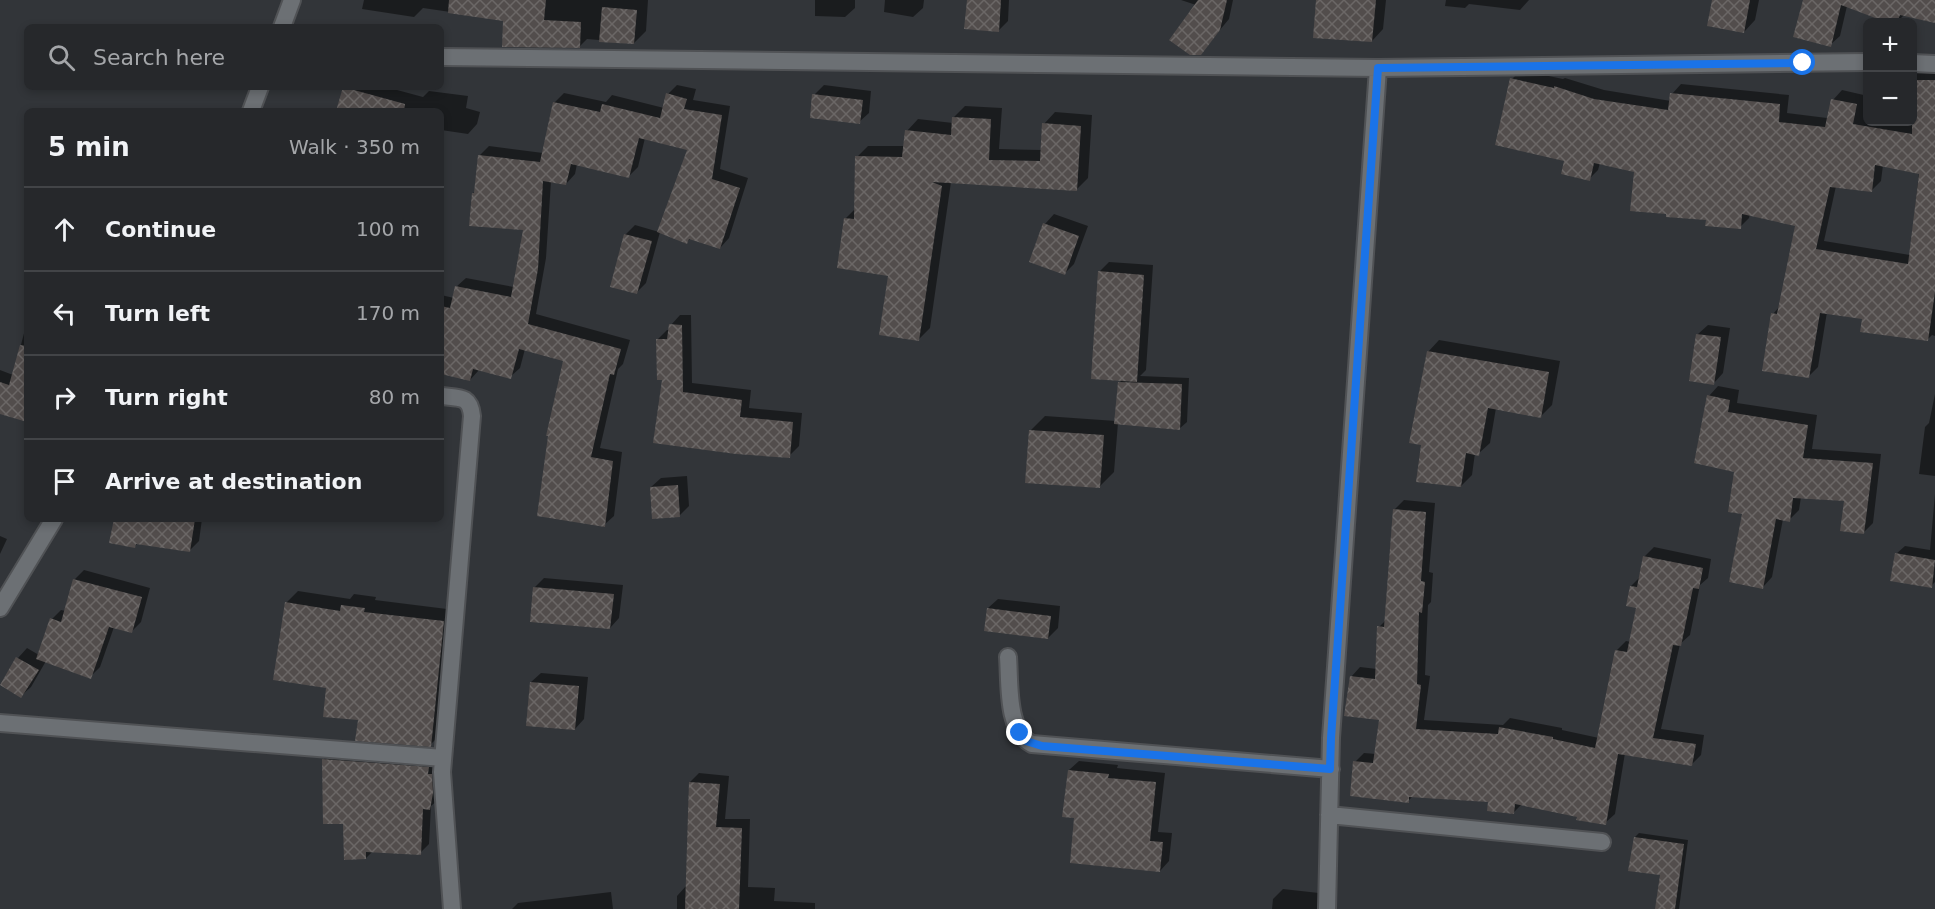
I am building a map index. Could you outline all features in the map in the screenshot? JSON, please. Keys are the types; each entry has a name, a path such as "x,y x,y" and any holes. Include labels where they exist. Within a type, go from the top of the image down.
{"street":[{"path":"283,24 292,0"},
{"path":"444,57 1378,68 1863,62"},
{"path":"1917,63 1935,64"},
{"path":"1328,909 1332,726 1378,68"},
{"path":"252,108 259,90"},
{"path":"444,396 468,401 472,416 442,772 452,909"},
{"path":"0,608 52,522"},
{"path":"1008,657 1015,724 1026,741 1032,744 1330,769"},
{"path":"0,723 443,758"},
{"path":"1329,815 1602,842"}],"building":[{"path":"449,0 546,0 544,20 581,22 580,48 502,47 503,21 448,13"},
{"path":"967,0 1001,0 999,32 964,29"},
{"path":"1198,0 1227,0 1220,30 1201,55 1190,55 1169,40"},
{"path":"1316,0 1376,0 1372,42 1313,38"},
{"path":"1712,0 1750,0 1744,33 1707,26"},
{"path":"1803,0 1935,0 1935,23 1900,15 1899,18 1875,18 1841,5 1831,47 1793,37"},
{"path":"602,7 637,10 634,44 599,42"},
{"path":"1510,78 1554,88 1554,86 1594,99 1668,110 1670,93 1780,104 1779,122 1825,127 1831,99 1857,104 1853,124 1912,134 1912,126 1917,126 1917,80 1935,80 1935,292 1928,341 1860,332 1862,319 1820,313 1809,378 1762,371 1771,313 1777,314 1795,226 1742,214 1741,229 1705,226 1706,220 1630,211 1634,172 1594,163 1590,181 1561,174 1564,161 1495,145","holes":["1875,165 1919,174 1908,264 1816,249 1830,187 1872,192"]},
{"path":"342,90 354,90 405,104 404,108 337,108"},
{"path":"666,93 687,99 684,109 722,115 712,179 740,188 720,249 689,239 687,244 657,232 687,150 639,138 629,178 571,164 566,185 543,181 538,269 528,324 621,349 614,375 610,374 591,457 613,461 605,527 537,516 548,436 546,436 563,361 519,349 511,379 473,369 470,381 444,375 444,307 450,308 455,286 511,297 523,230 469,226 478,155 540,162 553,102 600,112 602,104 660,118"},
{"path":"812,94 863,100 860,124 810,118"},
{"path":"952,117 991,119 989,160 1040,161 1042,123 1081,126 1077,191 932,182 942,186 919,341 879,335 888,276 837,268 844,218 854,219 855,156 902,157 905,130 951,135"},
{"path":"1043,223 1079,236 1065,275 1029,262"},
{"path":"624,234 652,241 637,294 610,287"},
{"path":"1098,271 1144,275 1137,382 1091,379"},
{"path":"669,324 682,325 683,392 742,400 740,417 793,422 790,458 736,454 653,443 662,380 657,380 656,339 667,339"},
{"path":"1696,334 1721,337 1714,385 1689,381"},
{"path":"20,345 24,346 24,421 0,414 0,382 9,385"},
{"path":"1427,351 1549,372 1541,418 1488,408 1479,456 1466,453 1461,487 1416,482 1421,445 1409,443"},
{"path":"1118,382 1182,384 1180,430 1114,424"},
{"path":"1707,395 1730,400 1728,412 1808,425 1803,458 1873,463 1864,534 1840,531 1844,501 1793,498 1790,522 1776,519 1763,589 1729,582 1742,514 1728,512 1734,472 1694,463"},
{"path":"1029,430 1104,435 1100,488 1025,483"},
{"path":"678,485 680,517 652,519 650,487"},
{"path":"1393,509 1426,512 1421,581 1425,582 1422,613 1419,612 1417,684 1421,685 1416,729 1498,734 1499,727 1595,748 1615,650 1627,652 1636,608 1626,606 1630,586 1637,587 1643,556 1703,568 1699,589 1693,588 1681,646 1673,645 1653,738 1696,744 1692,766 1618,754 1606,825 1576,820 1577,817 1515,804 1514,814 1487,811 1488,802 1409,797 1409,803 1350,796 1353,761 1373,763 1379,720 1344,716 1350,676 1375,679 1377,626 1384,627"},
{"path":"113,522 195,522 190,552 136,544 135,548 109,543"},
{"path":"1895,553 1935,560 1932,588 1890,581"},
{"path":"73,579 142,597 132,633 109,627 91,679 36,659 50,618 61,622"},
{"path":"533,587 614,594 610,629 530,622"},
{"path":"285,602 340,611 341,605 365,608 364,612 444,621 431,747 355,741 358,720 323,717 326,688 273,680"},
{"path":"987,608 1051,616 1048,639 984,631"},
{"path":"16,657 39,670 21,698 0,685"},
{"path":"530,682 579,686 575,730 526,726"},
{"path":"322,759 429,767 428,774 432,774 433,793 430,810 423,809 421,855 366,852 366,859 344,860 343,824 323,824"},
{"path":"1068,770 1109,774 1108,778 1156,782 1150,841 1163,842 1160,872 1070,863 1074,818 1062,817"},
{"path":"689,782 720,784 716,827 742,828 739,909 685,909"},
{"path":"1634,837 1684,844 1675,909 1655,909 1660,875 1628,871"}],"route":[{"path":"1020,733 1026,741 1042,746 1080,747 1330,769 1378,68 1803,63"}]}
